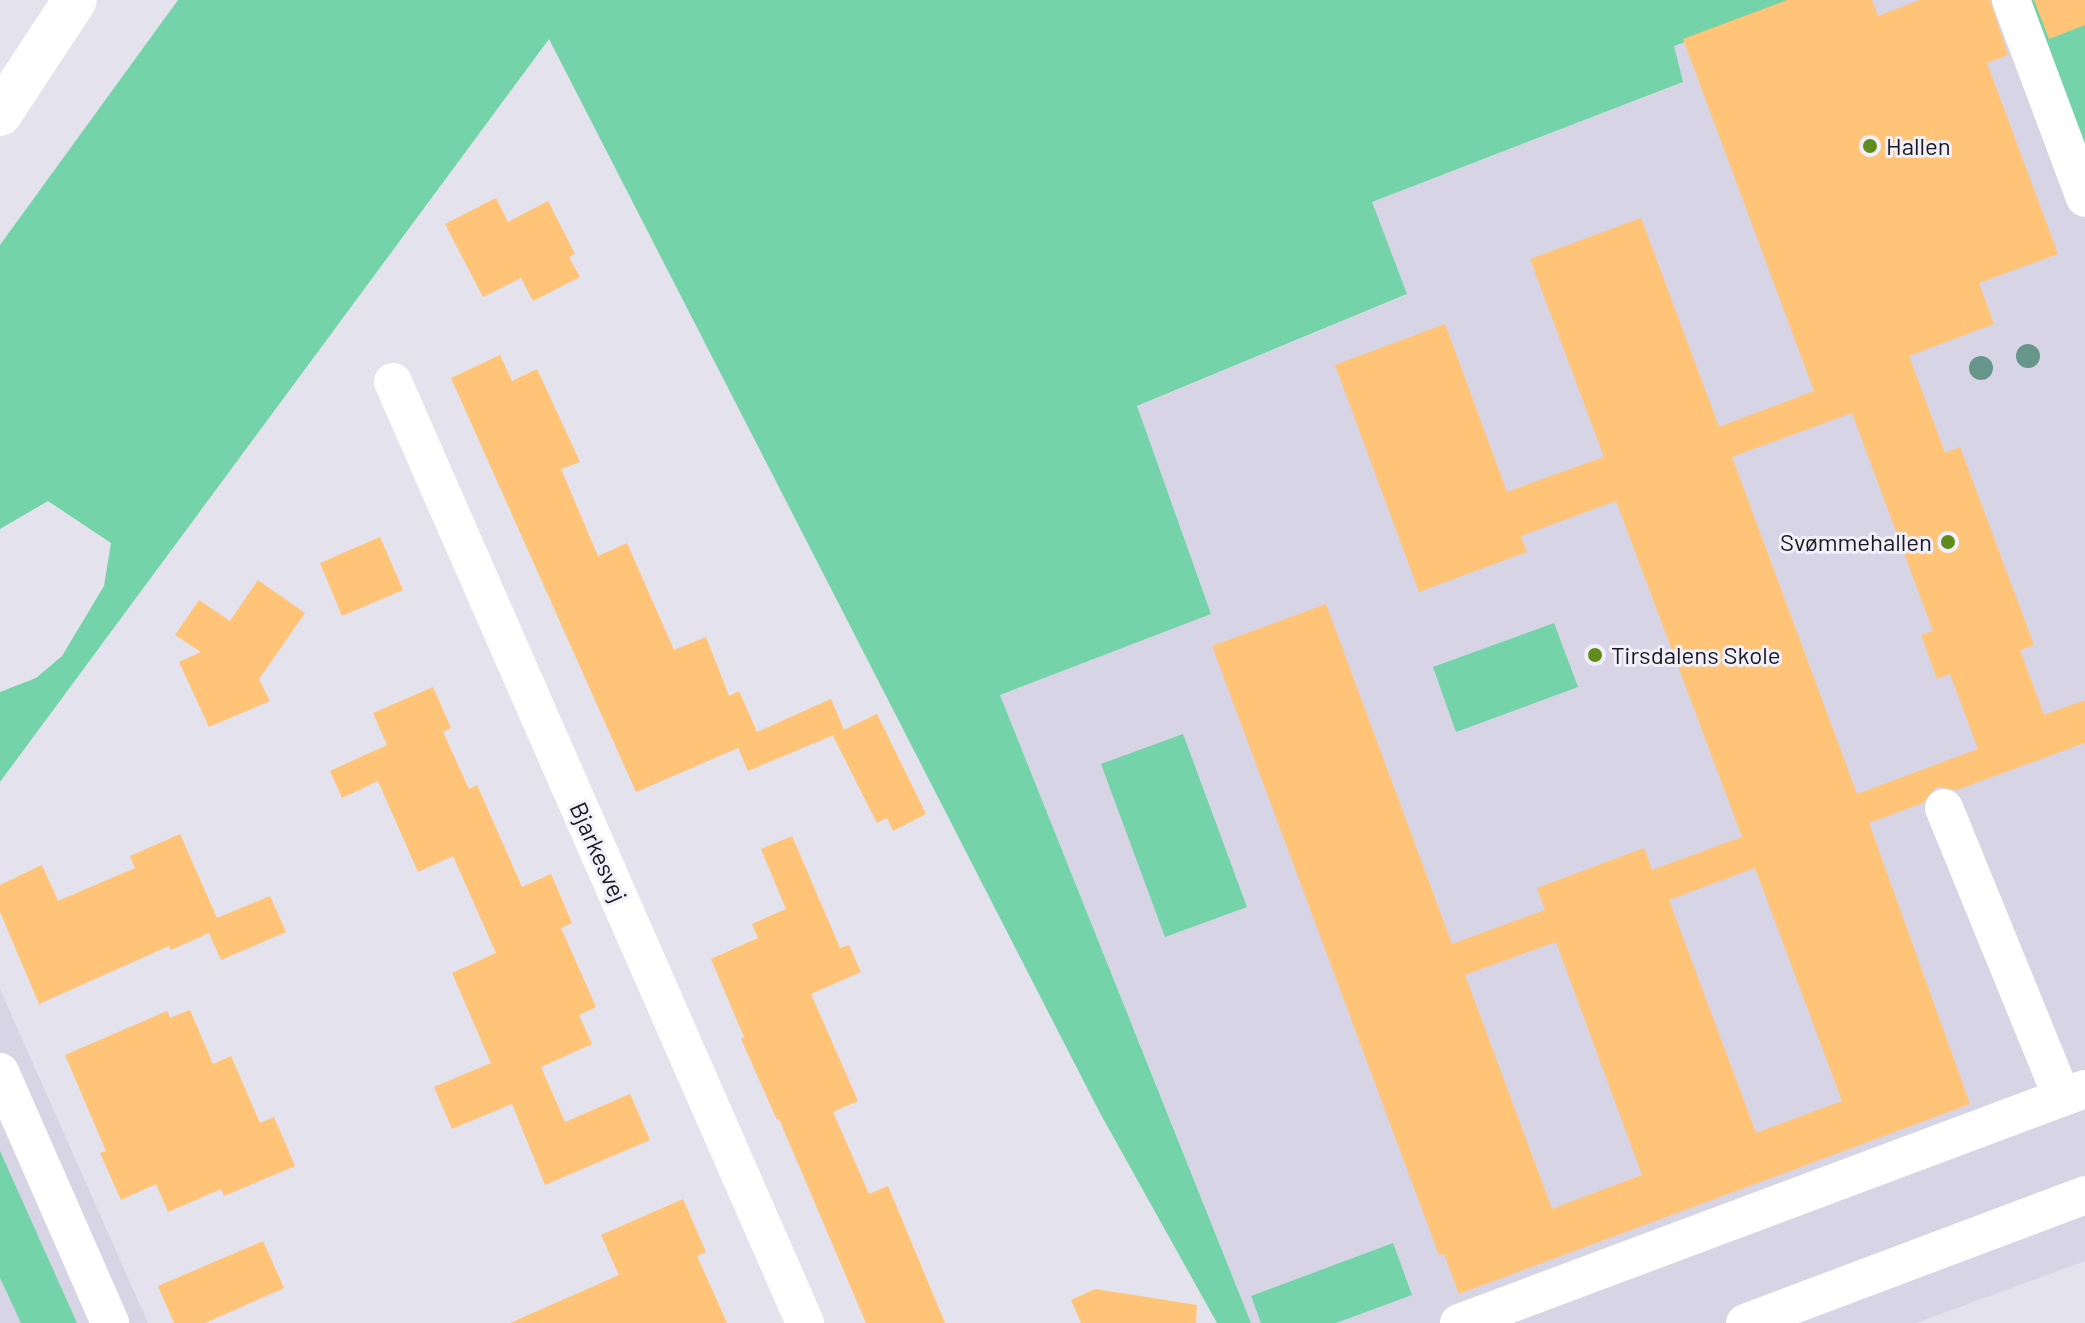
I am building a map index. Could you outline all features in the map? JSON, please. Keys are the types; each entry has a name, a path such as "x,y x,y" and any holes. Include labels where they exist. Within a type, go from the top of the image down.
{"highway":[{"path":"0,114 75,0"}],"street":[{"path":"2011,0 2085,198"},
{"name":"Bjarkesvej","path":"393,382 805,1323"},
{"path":"1459,1323 1508,1314 2073,1093 1944,808"},
{"path":"0,1072 110,1323"},
{"path":"1745,1323 2085,1195"}],"shaded area":[{"name":"Tirsdalens Skole","path":"616,0 2085,0 2085,1261 1916,1323 1251,1323 1000,695 1211,614 1136,407 1406,295 1371,202 1682,83 1674,46"},
{"path":"0,989 148,1323 0,1323"}],"green space":[{"path":"178,0 1798,0 1674,46 1683,82 1372,202 1407,294 1137,406 1211,614 1000,695 1251,1323 1217,1323 1100,1113 549,39 0,782 0,692 36,678 62,656 104,586 111,543 48,501 0,529 0,245"},
{"path":"2022,0 2085,0 2085,165"},
{"path":"1554,623 1578,687 1456,732 1433,667"},
{"path":"1183,734 1247,907 1165,937 1101,764"},
{"path":"0,1151 77,1323 21,1323 0,1278"},
{"path":"1393,1243 1412,1295 1336,1323 1261,1323 1251,1296"}],"building":[{"path":"1787,0 1872,0 1878,16 1920,0 1990,0 2008,55 1987,63 2058,254 1979,283 1994,324 1909,356 1945,453 1960,447 2034,645 2020,650 2044,715 2085,700 2085,743 1957,790 1936,787 1923,803 1869,823 1970,1104 1459,1294 1444,1254 1439,1255 1212,646 1326,604 1452,944 1545,910 1537,888 1644,848 1652,870 1742,837 1616,501 1521,536 1527,552 1419,592 1335,365 1445,324 1507,492 1604,457 1530,259 1641,218 1719,427 1814,391 1683,39","holes":["1852,413 1933,631 1921,635 1937,679 1950,674 1978,749 1857,794 1732,457","1755,868 1842,1101 1756,1133 1669,900","1556,942 1642,1175 1552,1209 1465,975"]},
{"path":"2034,0 2085,0 2085,25 2049,39"},
{"path":"496,198 508,222 548,201 575,254 569,257 580,277 533,301 521,278 483,297 445,224"},
{"path":"500,355 512,381 537,369 580,462 561,469 598,556 627,543 674,650 706,637 729,696 739,691 757,732 831,699 844,730 877,714 926,814 893,831 887,818 877,823 833,736 836,734 748,771 738,748 636,792 451,378"},
{"path":"380,537 403,590 342,616 320,563"},
{"path":"258,580 305,613 259,679 270,701 209,727 179,662 201,652 175,635 199,600 230,621"},
{"path":"433,687 451,728 443,732 469,789 477,785 522,887 551,874 572,923 561,928 596,1007 579,1015 592,1044 541,1067 565,1122 630,1094 650,1140 545,1185 512,1104 452,1129 434,1087 491,1063 452,973 496,953 453,856 418,872 378,781 342,798 330,771 387,745 373,713"},
{"path":"180,834 217,918 270,896 286,932 221,960 209,933 171,950 169,946 39,1004 0,912 0,885 42,865 58,901 135,868 130,856"},
{"path":"792,836 840,948 849,945 861,972 811,994 858,1101 833,1112 869,1194 888,1186 945,1323 866,1323 779,1119 741,1039 744,1037 711,959 758,938 752,924 786,909 761,849"},
{"path":"190,1010 213,1064 231,1056 260,1123 274,1117 295,1166 224,1196 221,1189 168,1212 156,1184 121,1200 100,1153 106,1151 65,1055 167,1011 170,1018"},
{"path":"683,1199 706,1252 697,1256 727,1323 510,1323 619,1275 601,1235"},
{"path":"263,1241 284,1288 205,1323 174,1323 158,1286"},
{"path":"1095,1289 1197,1305 1196,1323 1081,1323 1071,1300"}],"place":[{"name":"Hallen","path":"1870,146"},
{"name":"Svømmehallen","path":"1948,542"},
{"name":"Tirsdalens Skole","path":"1595,655"}]}
